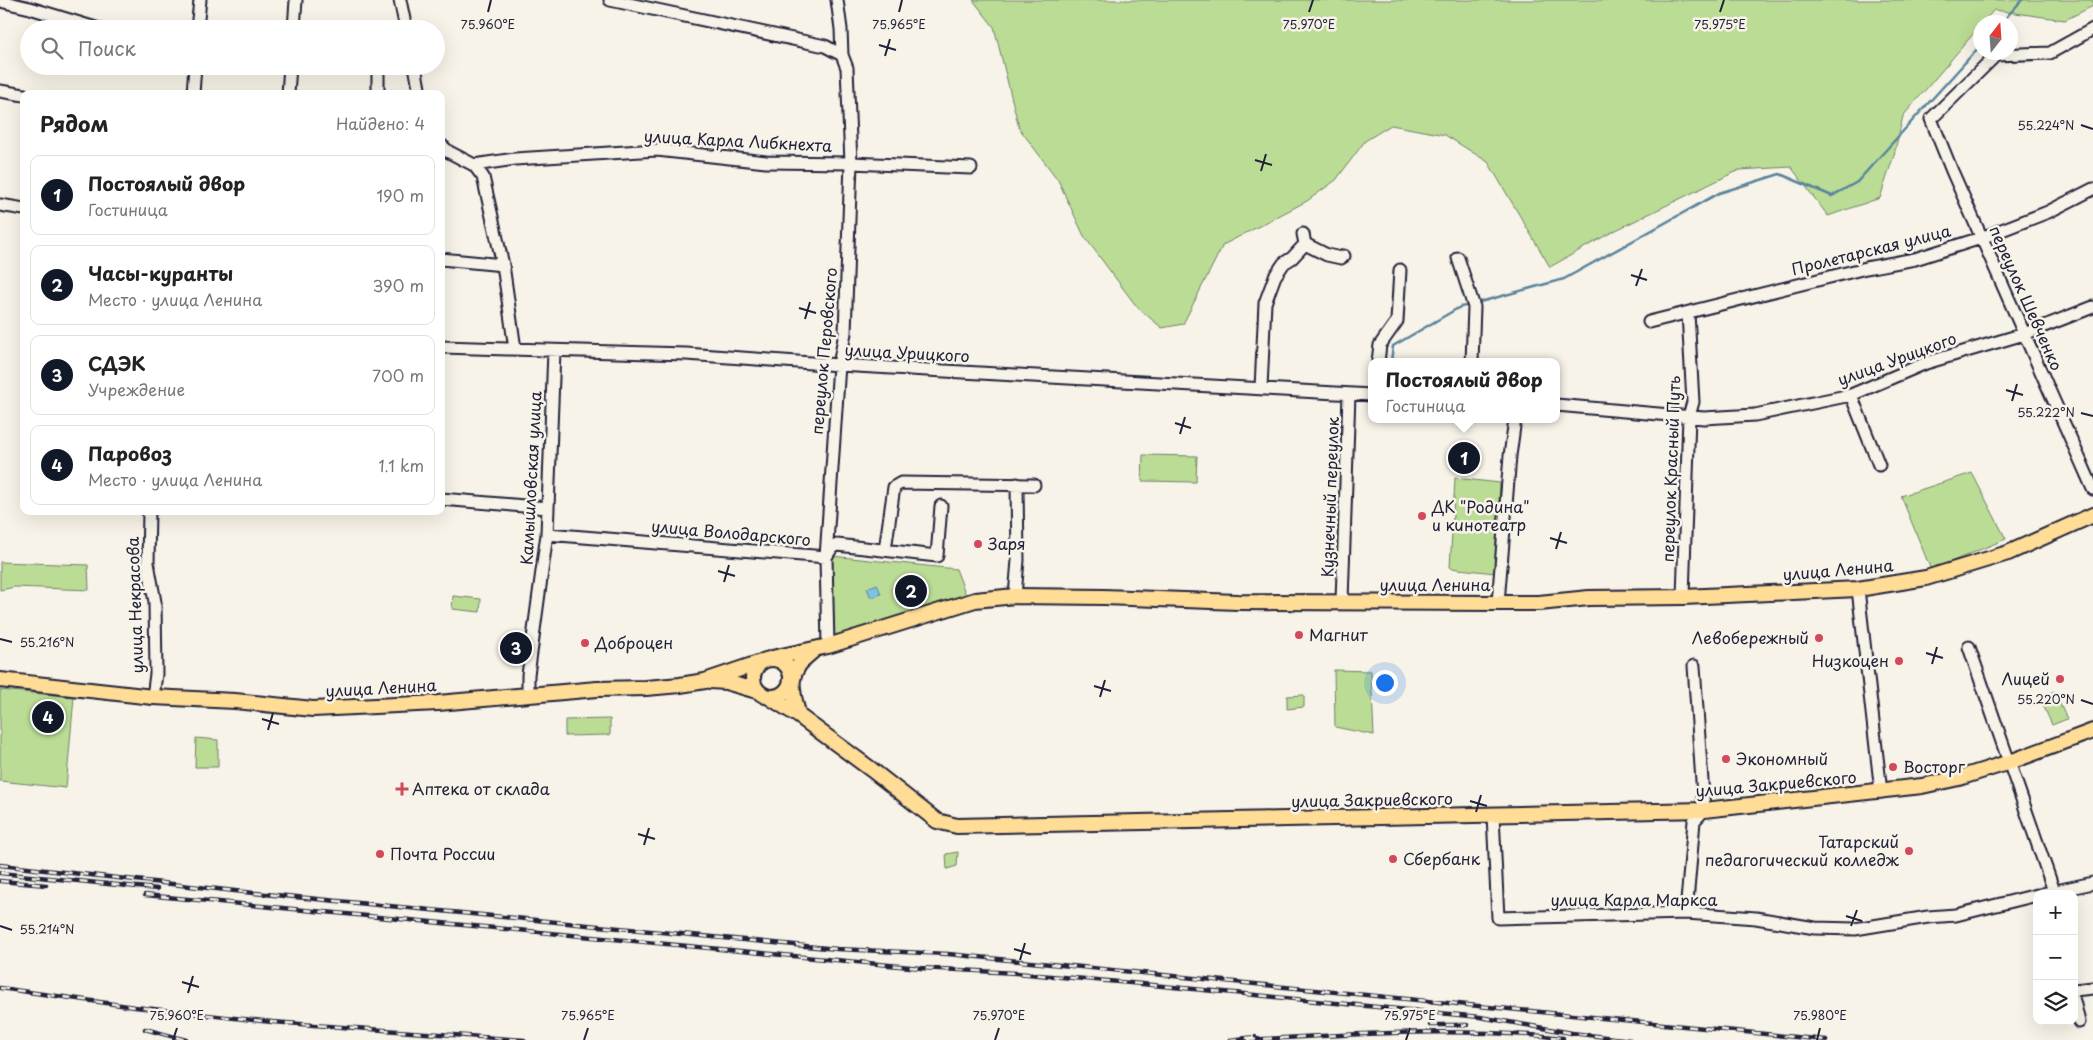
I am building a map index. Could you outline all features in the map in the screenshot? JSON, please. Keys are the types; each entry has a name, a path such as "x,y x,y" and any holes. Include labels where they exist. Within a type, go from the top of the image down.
{"main road":[{"name":"улица Ленина","path":"0,680 153,697 229,701 313,709 438,703 597,688 680,685 705,680 767,660 828,646 975,600 1015,596 1104,596 1238,602 1538,603 1589,598 1683,597 1858,589 1926,578 2008,553 2092,519"},
{"path":"799,716 791,680 789,668 779,660 767,660 753,672 754,685 763,694 775,697 786,691 791,680 799,665 805,657 814,650 828,646"},
{"name":"улица Закриевского","path":"705,680 726,682 763,694 799,716 938,821 957,826 1704,810 1922,786 1959,778 2010,762 2093,732"}],"street":[{"path":"198,20 200,0"},
{"path":"295,20 296,0"},
{"path":"400,0 404,20"},
{"path":"610,0 825,46 842,55"},
{"name":"переулок Перовского","path":"828,646 826,557 839,365 845,333 851,163 847,68 842,55 837,0"},
{"path":"0,1 31,4 75,20"},
{"name":"переулок Шевченко","path":"2093,29 2050,53 1996,55 1931,119 1981,238 2093,489"},
{"path":"193,90 194,75"},
{"path":"288,90 289,75"},
{"path":"378,75 378,90"},
{"path":"417,75 419,90"},
{"path":"0,92 20,94"},
{"path":"445,148 474,165 484,177 503,265 515,349"},
{"name":"улица Карла Либкнехта","path":"474,165 514,159 657,150 766,162 970,168"},
{"name":"Пролетарская улица","path":"1649,322 1866,268 1914,259 1981,238 2048,212 2093,189"},
{"path":"0,205 20,208"},
{"path":"1261,388 1265,303 1275,276 1284,263 1292,258 1304,239 1335,258 1342,258 1344,256"},
{"path":"1458,258 1474,307 1472,358"},
{"path":"445,259 503,265"},
{"path":"1378,358 1380,345 1397,321 1400,270"},
{"name":"улица Урицкого","path":"1560,405 1704,418 1754,416 1851,395 1926,363 2024,334 2093,307"},
{"name":"переулок Красный Путь","path":"1683,597 1689,416 1693,402 1688,313"},
{"name":"улица Урицкого","path":"445,347 686,354 839,365 1368,395"},
{"name":"Камышловская улица","path":"528,696 528,675 547,534 554,351"},
{"name":"Кузнечный переулок","path":"1342,602 1349,394"},
{"path":"1851,395 1879,465"},
{"path":"1498,603 1514,423"},
{"path":"886,550 894,487 901,482 1003,486 1017,484 1034,485"},
{"path":"1015,596 1018,560 1017,484"},
{"path":"445,499 548,508"},
{"name":"улица Володарского","path":"547,534 826,557 837,545 937,556 941,506"},
{"name":"улица Некрасова","path":"149,515 148,563 155,602 156,674 153,697"},
{"path":"1858,589 1881,792"},
{"path":"1969,647 2054,890"},
{"path":"1686,913 1694,821 1704,810 1694,666"},
{"name":"улица Карла Маркса","path":"1492,815 1498,918 1686,913 1756,918 1815,928 1855,929 1928,917 1956,915 2033,896"},
{"path":"2063,890 2093,883"},
{"path":"2078,990 2093,988"},
{"path":"2078,1018 2079,1022"}],"green space":[{"path":"973,0 2093,0 2093,6 2065,20 1994,10 1989,15 1973,15 1973,34 1903,116 1894,155 1880,198 1828,216 1791,167 1739,170 1612,232 1550,267 1488,162 1445,135 1391,125 1365,141 1336,180 1307,201 1223,245 1183,324 1162,328 1137,307 1084,236 1058,180 1019,128 994,27"},
{"path":"1143,455 1197,456 1196,482 1142,481"},
{"path":"1972,473 2006,539 1931,570 1901,496"},
{"path":"1455,478 1500,483 1495,573 1450,568"},
{"path":"832,556 956,569 966,595 834,636"},
{"path":"0,562 88,565 89,590 15,587 0,590"},
{"path":"453,596 481,599 480,612 452,609"},
{"path":"1334,670 1371,671 1374,735 1335,727"},
{"path":"0,690 74,697 66,788 0,781"},
{"path":"2054,691 2067,719 2052,725 2040,698"},
{"path":"1304,695 1304,707 1287,709 1287,696"},
{"path":"610,719 610,735 565,736 565,720"},
{"path":"196,738 218,740 218,767 195,767"},
{"path":"958,852 957,866 947,869 946,854"}],"water":[{"path":"877,584 881,594 871,598 867,588"}],"waterway":[{"path":"2008,15 2022,0"},
{"path":"1480,302 1564,279 1719,193 1780,174 1832,196 1857,182 1973,54"},
{"path":"1392,358 1393,346 1460,307 1466,306"}],"railway":[{"path":"0,865 244,892 837,949 948,954 1826,1040"},
{"path":"0,873 157,889"},
{"path":"0,881 46,885"},
{"path":"145,895 921,968 1016,973 1142,984 1480,1017 1572,1033 1630,1040"},
{"path":"0,988 135,1007 272,1022 524,1040"},
{"path":"1430,1025 1467,1025"},
{"path":"145,1029 186,1040"},
{"path":"1248,1040 1445,1032 1563,1038"},
{"path":"1230,1040 1255,1037"}],"place":[{"name":"Постоялый двор","path":"1464,458"},
{"name":"ДК \"Родина\" и кинотеатр","path":"1422,516"},
{"name":"Заря","path":"978,544"},
{"name":"Часы-куранты","path":"911,591"},
{"name":"Магнит","path":"1299,635"},
{"name":"Левобережный","path":"1819,638"},
{"name":"Доброцен","path":"585,643"},
{"name":"СДЭК","path":"516,648"},
{"name":"Низкоцен","path":"1899,661"},
{"name":"Лицей","path":"2060,679"},
{"name":"Паровоз","path":"48,717"},
{"name":"Экономный","path":"1726,759"},
{"name":"Восторг","path":"1893,767"},
{"name":"Аптека от склада","path":"402,789"},
{"name":"Татарский педагогический колледж","path":"1909,851"},
{"name":"Почта России","path":"380,854"},
{"name":"Сбербанк","path":"1393,859"}]}
